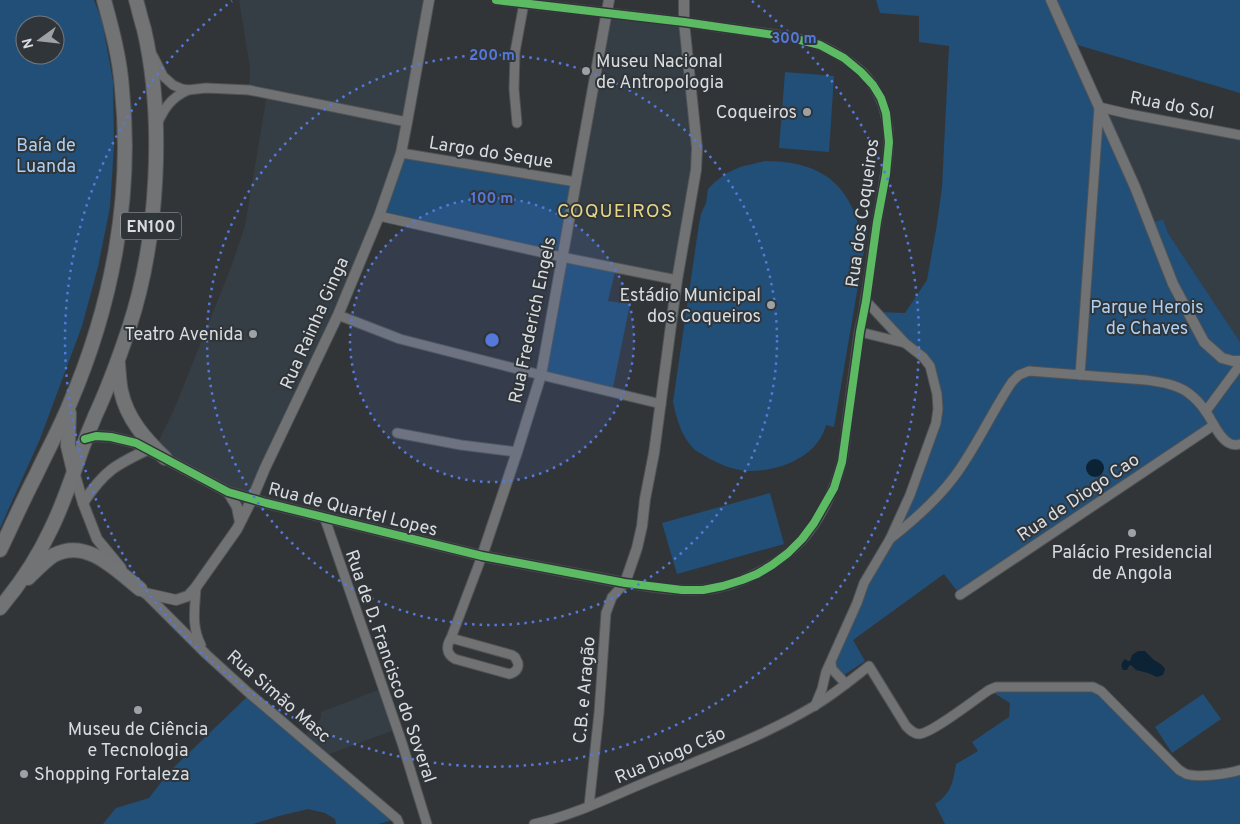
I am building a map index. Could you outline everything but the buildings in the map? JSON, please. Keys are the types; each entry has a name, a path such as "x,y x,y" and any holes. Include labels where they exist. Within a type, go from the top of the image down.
{"main road":[{"name":"EN100","path":"0,550 70,404 105,305 115,255 122,198 125,145 122,88 113,32 104,0"},
{"name":"EN100","path":"0,608 16,589 52,528 85,439 118,360 140,291 155,182 156,128 154,85 138,2"},
{"path":"118,360 120,389 130,418 165,458"},
{"path":"70,404 68,446 74,471"},
{"path":"35,476 49,458 68,446 85,439"},
{"path":"16,589 54,555 70,550 81,550 98,556 142,591"}],"street":[{"name":"Rua Rainha Ginga","path":"142,591 176,600 188,596 240,522 252,500 265,468 338,315 401,153 428,0"},
{"name":"Rua dos Coqueiros","path":"496,0 524,4 550,3 607,14 684,22 788,37 820,45 844,58 874,85 886,113 889,142 886,174 860,332 842,462 834,488 814,523 802,539 777,561 757,574 723,586 703,590 682,590 625,583"},
{"name":"Rua Frederich Engels","path":"451,638 482,556 541,375 609,0"},
{"path":"625,583 642,526 661,404 677,280 693,191 696,163 684,22 684,0"},
{"path":"1051,0 1135,187 1173,284 1204,342 1222,358 1240,361"},
{"path":"517,123 514,89 515,52 524,4"},
{"path":"147,44 163,76 177,88 188,90 206,88 249,90 407,122"},
{"path":"156,128 166,107 176,97 188,90"},
{"path":"1080,375 1099,107"},
{"name":"Rua do Sol","path":"1099,107 1240,135"},
{"name":"Largo do Seque","path":"401,153 576,182"},
{"path":"378,216 562,257 677,280"},
{"path":"815,706 864,583 890,538 910,496 936,423 938,409 937,394 930,366 923,357 905,343 866,301"},
{"path":"338,315 400,339 661,404"},
{"path":"860,332 905,343"},
{"path":"1206,411 1240,365"},
{"path":"890,538 930,504 954,477 1012,382 1019,375 1029,371 1160,382 1176,386 1196,400 1228,443 1240,444"},
{"name":"Rua de Diogo Cao","path":"960,595 1214,425"},
{"path":"397,433 461,445 517,452"},
{"name":"Rua de Quartel Lopes","path":"85,439 96,436 111,437 136,443 228,492 252,500 482,556 625,583"},
{"path":"83,503 95,485 112,468 149,449"},
{"path":"74,471 83,503 97,539 142,591"},
{"path":"228,492 237,507 240,522"},
{"name":"Rua de D. Francisco do Soveral","path":"324,518 402,742 426,824"},
{"name":"C.B. e Aragão","path":"589,806 599,713 606,613 612,597 625,583"},
{"path":"196,587 195,631 206,654"},
{"name":"Rua Simão Masc","path":"142,591 256,700 397,819 399,824"},
{"path":"451,638 512,655 518,663 517,670 509,674 455,659 451,657 448,650 448,643 451,638"},
{"path":"831,663 832,669 846,684"},
{"path":"815,706 869,666 906,726 912,732 919,734 934,729 996,687 1093,687 1101,691 1185,774 1225,774 1240,770"},
{"name":"Rua Diogo Cão","path":"534,824 589,806 735,746 815,706"},
{"path":"1225,774 1240,764"}],"shaded area":[{"path":"239,0 429,0 407,122 379,216 252,499 155,449 175,407 231,267 245,226 267,94 249,90 250,68"},
{"path":"607,14 684,22 695,148 677,280 562,257"},
{"path":"1099,107 1240,135 1240,342 1168,233 1163,219 1149,224"},
{"path":"1095,459 1101,462 1104,468 1101,474 1095,477 1089,474 1086,468 1089,462"},
{"path":"1138,651 1145,651 1162,665 1165,669 1163,675 1157,677 1136,670 1131,665 1127,670 1123,670 1123,661 1125,659 1130,661 1132,655"},
{"path":"383,688 397,729 324,756 302,738 321,718 321,712"}],"green space":[{"name":"Baía de Luanda","path":"0,0 94,0 102,21 113,81 114,146 110,207 98,267 82,326 40,439 0,528"},
{"name":"Parque Herois de Chaves","path":"876,0 1240,0 1240,93 1071,43 1149,224 1163,219 1168,233 1240,342 1240,444 1232,444 1214,426 960,595 944,574 853,640 865,661 844,675 831,663 890,539 938,409 923,357 877,312 905,313 927,280 942,187 949,46 919,42 919,16 880,13"},
{"name":"Coqueiros","path":"785,72 834,76 829,152 779,148"},
{"path":"401,153 575,182 562,257 379,216"},
{"name":"Estádio Municipal dos Coqueiros","path":"765,161 798,164 824,175 845,194 858,224 868,227 834,427 826,425 822,436 815,446 795,460 772,469 748,471 720,464 695,450 683,433 673,402 699,224 706,203 708,189 727,173 740,167"},
{"path":"562,257 616,268 608,301 630,304 612,392 541,375"},
{"path":"770,493 784,544 677,574 662,523"},
{"path":"1093,687 1185,774 1240,770 1240,824 945,824 935,804 948,792 956,764 978,751 972,742 1009,717 1010,703 989,690"},
{"path":"250,694 397,819 378,824 336,824 335,819 325,813 308,809 253,824 103,824 116,808 149,798 169,772"},
{"path":"1203,694 1221,719 1172,753 1155,727"}],"cycle path":[{"path":"85,439 96,436 111,437 136,443 228,492 266,503 482,556 625,583 682,590 703,590 723,586 757,574 788,553 802,539 814,523 834,488 842,462 860,332 886,174 889,142 886,113 881,98 873,85 861,72 844,58 820,45 788,37 684,22 496,0"}],"place":[{"name":"Museu Nacional de Antropologia","path":"586,71"},
{"name":"Coqueiros","path":"807,112"},
{"name":"Estádio Municipal dos Coqueiros","path":"771,305"},
{"name":"Teatro Avenida","path":"253,334"},
{"name":"Palácio Presidencial de Angola","path":"1132,533"},
{"name":"Museu de Ciência e Tecnologia","path":"138,710"},
{"name":"Shopping Fortaleza","path":"24,774"}],"district":[{"name":"COQUEIROS","path":"615,210"}]}
